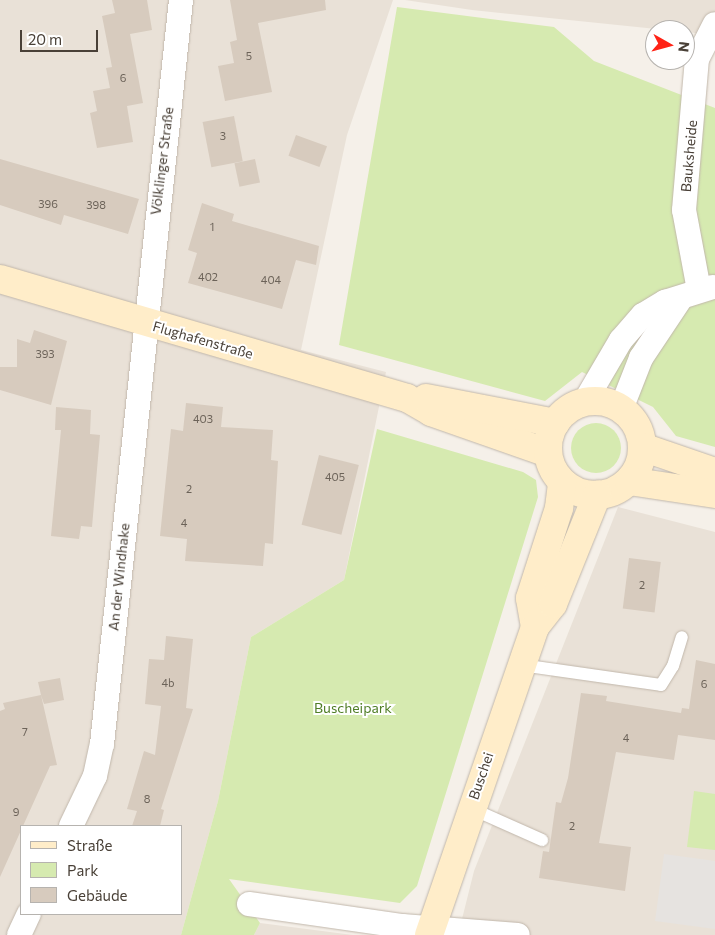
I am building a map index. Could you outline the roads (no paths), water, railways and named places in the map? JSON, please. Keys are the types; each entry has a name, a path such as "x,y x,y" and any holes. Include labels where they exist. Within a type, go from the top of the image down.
{"main road":[{"name":"Flughafenstraße","path":"0,279 144,323 407,398 431,412 548,453"},
{"name":"Flughafenstraße","path":"407,398 437,397 556,423"},
{"path":"535,627 530,598 559,508 562,482 548,453 556,423 584,403 597,401 621,410 637,427 642,447 629,481"},
{"path":"642,447 715,472"},
{"path":"562,482 584,494 597,495 629,481 715,494"},
{"name":"Buschei","path":"430,931 470,808 535,627 553,604 597,495"}],"street":[{"name":"Völklinger Straße","path":"144,323 181,0"},
{"name":"Bauksheide","path":"698,293 684,210 697,58 715,24"},
{"path":"584,403 621,340 643,314 665,302 698,293"},
{"path":"621,410 641,358 698,293"},
{"name":"An der Windhake","path":"71,825 95,776 102,744 144,323"},
{"path":"249,904 430,931 518,935"},
{"path":"19,935 29,915"}],"lane":[{"path":"521,665 660,685 673,666 682,637"},
{"path":"470,808 542,840"}],"park label":[{"name":"Buscheipark","path":"353,708"}]}
